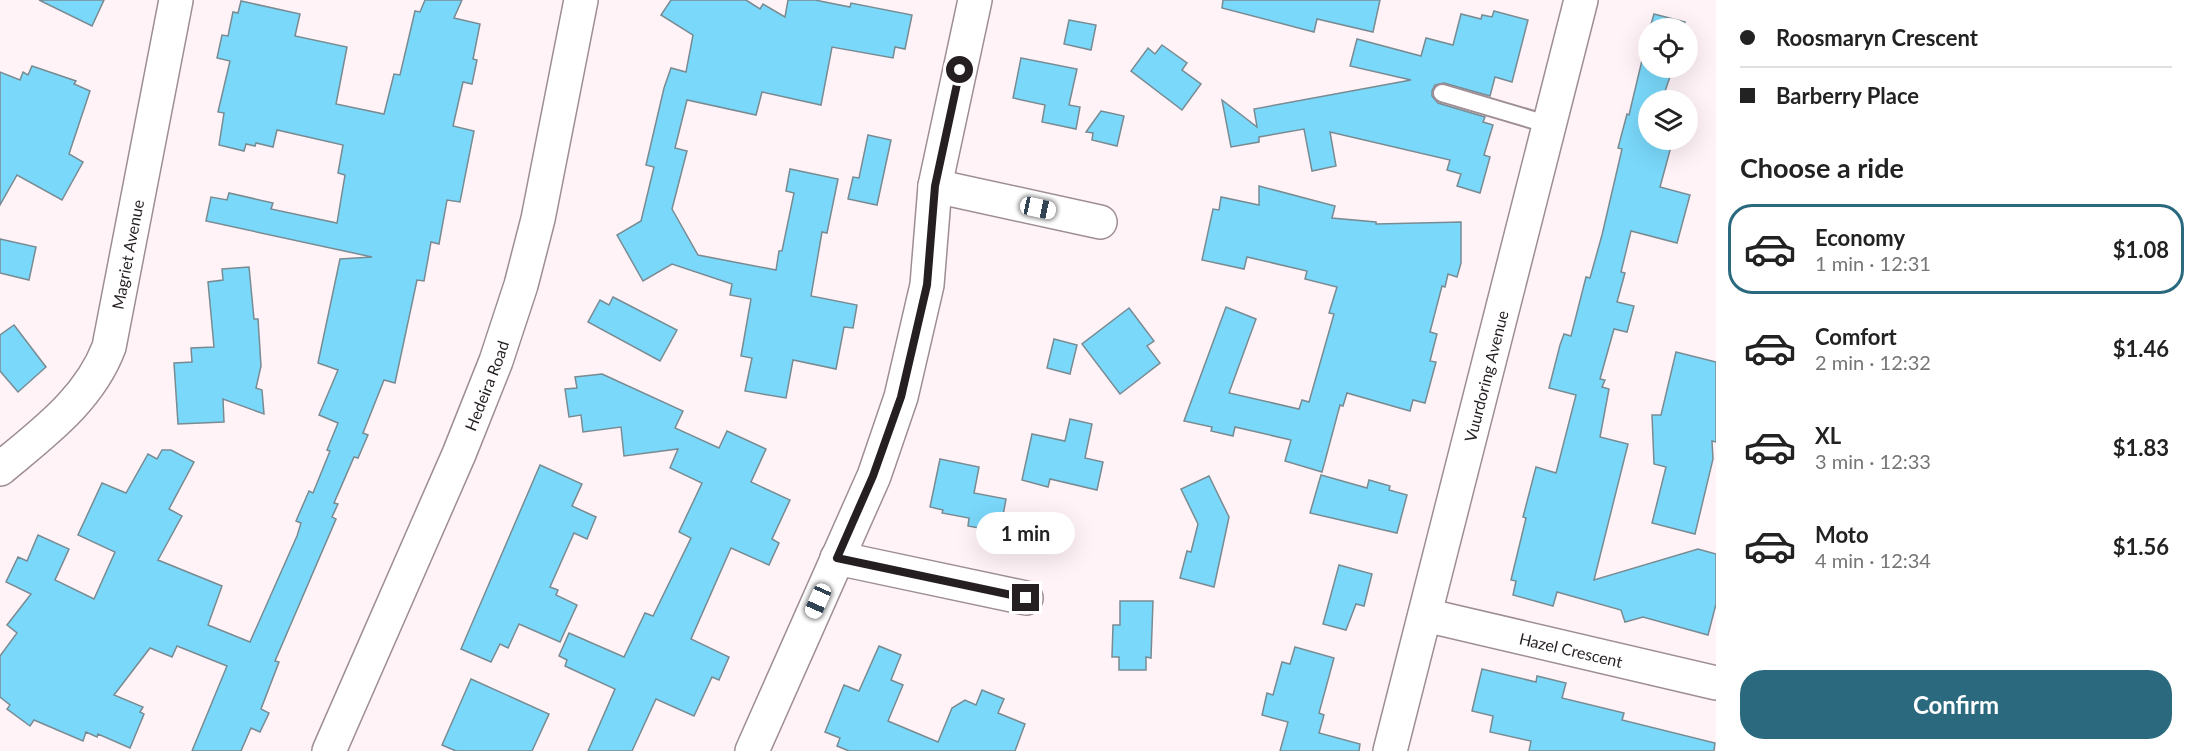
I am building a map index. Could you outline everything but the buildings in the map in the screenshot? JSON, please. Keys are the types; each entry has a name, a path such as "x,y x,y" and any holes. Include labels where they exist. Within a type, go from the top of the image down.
{"street":[{"name":"Magriet Avenue","path":"0,469 43,433 86,391 100,370 109,346 176,0"},
{"name":"Hedeira Road","path":"329,751 459,454 496,361 521,285 538,219 581,0"},
{"path":"752,751 873,476 901,397 927,285 935,186 975,0"},
{"name":"Vuurdoring Avenue","path":"1390,751 1581,0"},
{"path":"935,186 1100,222"},
{"path":"837,558 1026,598"},
{"name":"Hazel Crescent","path":"1425,615 1716,683"}],"lane":[{"path":"1442,93 1550,125"}],"route":[{"path":"960,70 935,186 927,285 901,397 873,476 837,558 1026,598"}]}
